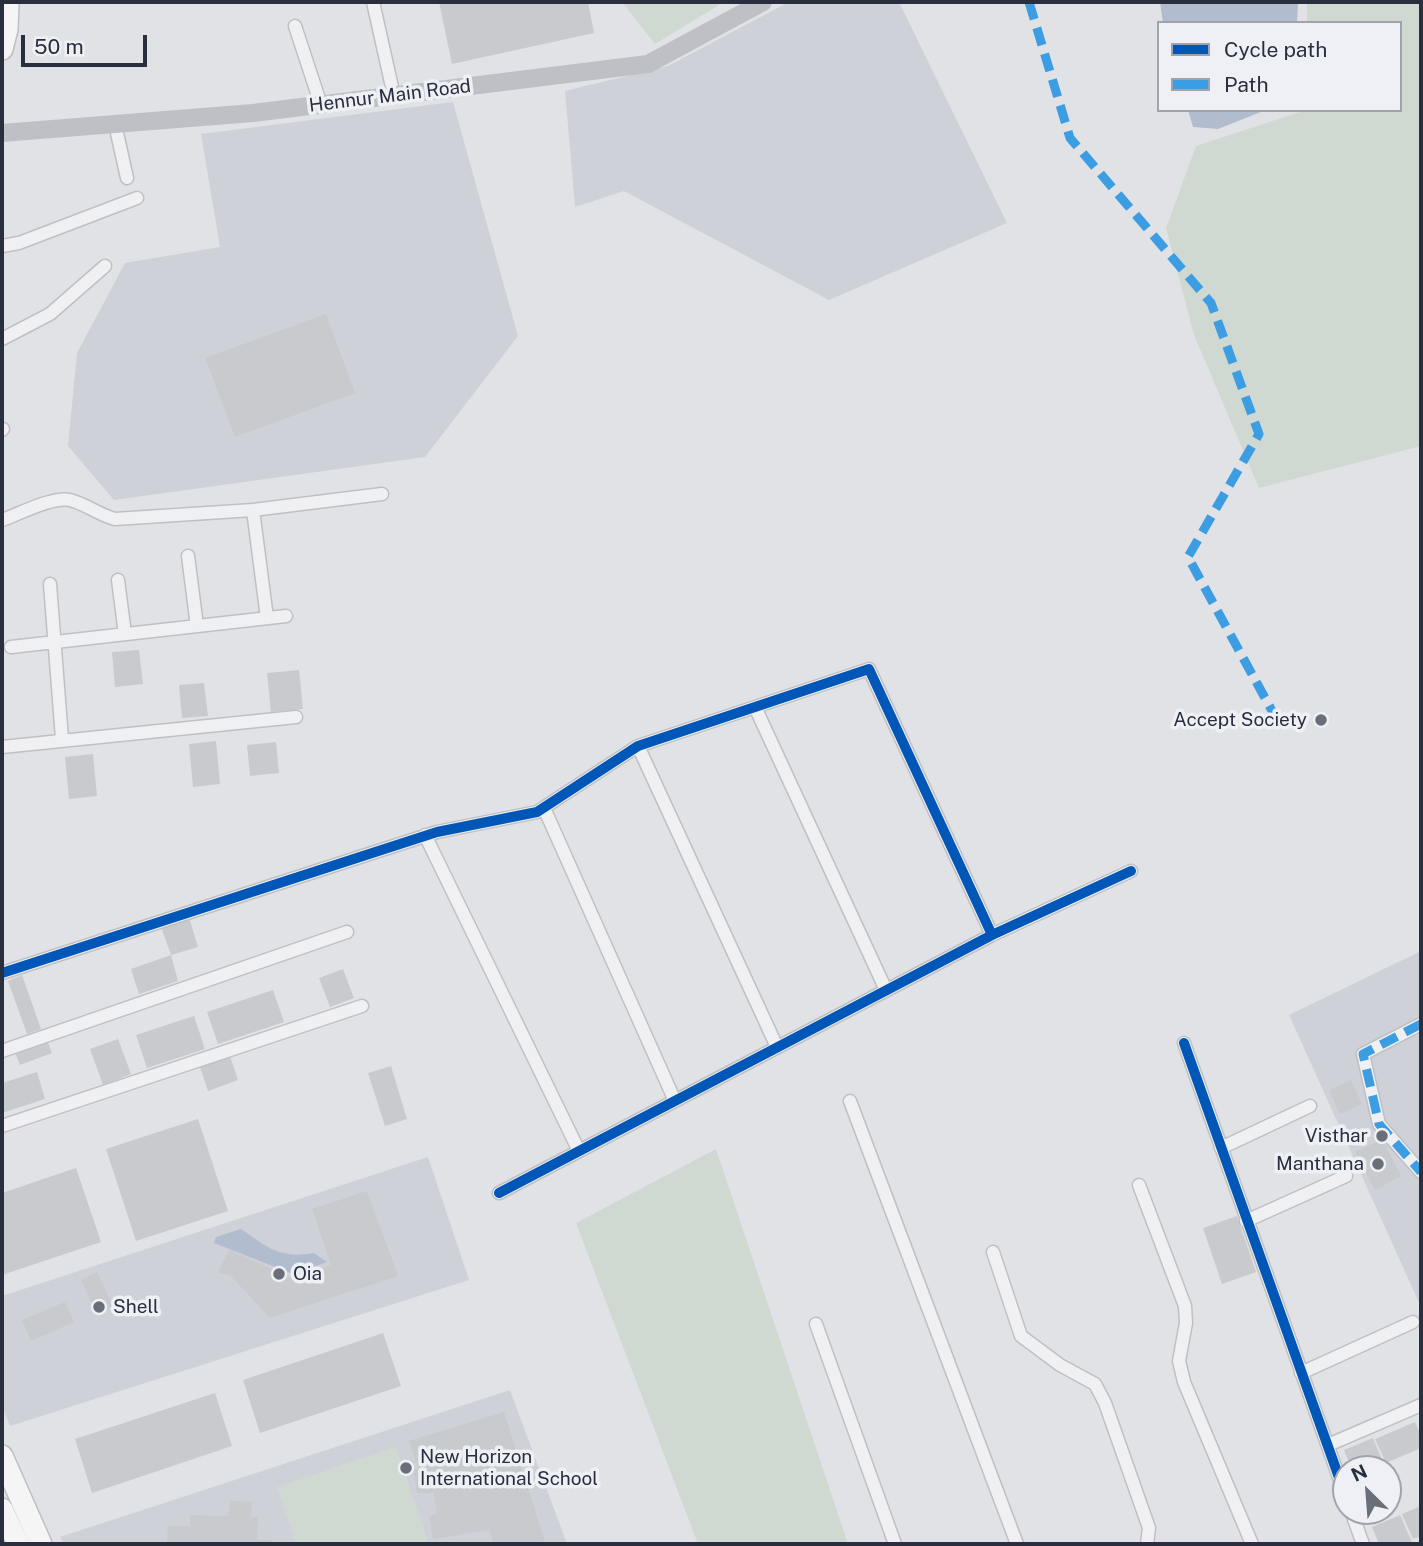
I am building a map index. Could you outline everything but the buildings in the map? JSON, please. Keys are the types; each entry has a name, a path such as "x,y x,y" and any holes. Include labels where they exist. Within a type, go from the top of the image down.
{"main road":[{"name":"Hennur Main Road","path":"2,132 253,113 648,64 763,2"},
{"path":"2,49 7,29 6,3"},
{"path":"2,1456 41,1544"},
{"path":"2,1509 18,1544"}],"street":[{"path":"373,2 394,96"},
{"path":"295,26 321,105"},
{"path":"115,124 127,178"},
{"path":"2,246 19,243 137,198"},
{"path":"2,339 50,314 105,266"},
{"path":"2,520 59,499 80,504 101,516 116,519 253,510 382,494"},
{"path":"253,510 267,618"},
{"path":"188,556 197,626"},
{"path":"118,580 125,634"},
{"path":"50,584 62,739"},
{"path":"10,647 286,616"},
{"path":"2,973 425,835 537,812 638,746 869,669 992,934"},
{"path":"755,707 886,990"},
{"path":"2,747 296,717"},
{"path":"638,746 777,1047"},
{"path":"544,807 675,1101"},
{"path":"425,835 579,1151"},
{"path":"499,1193 992,934 1131,871"},
{"path":"2,1051 347,932"},
{"path":"2,1126 362,1006"},
{"path":"1421,1024 1363,1054 1379,1124 1421,1172"},
{"path":"1184,1043 1332,1457"},
{"path":"850,1101 1017,1544"},
{"path":"1221,1148 1310,1106"},
{"path":"1246,1221 1346,1176"},
{"path":"1139,1185 1185,1306 1186,1323 1179,1361 1184,1382 1252,1544"},
{"path":"993,1252 1021,1336 1060,1365 1095,1384 1105,1403 1149,1528 1147,1544"},
{"path":"1301,1373 1413,1322"},
{"path":"816,1324 895,1544"},
{"path":"1328,1446 1421,1405"},
{"path":"1356,1525 1363,1544"}],"shaded area":[{"path":"622,2 724,2 655,44"},
{"path":"789,2 899,2 1007,223 829,300 624,191 575,207 565,91 668,66"},
{"path":"1307,2 1421,2 1421,446 1259,488 1194,335 1166,228 1196,146 1300,112 1402,112 1402,21 1307,21"},
{"path":"453,102 518,336 425,457 114,500 68,446 77,353 125,263 220,247 201,134"},
{"name":"Visthar","path":"1421,951 1421,1307 1289,1015"},
{"path":"716,1149 848,1544 698,1544 576,1223"},
{"path":"428,1157 469,1280 10,1426 2,1406 2,1296"},
{"name":"New Horizon International School","path":"510,1390 567,1544 64,1544 60,1537"},
{"path":"396,1447 429,1544 296,1544 277,1487"}],"water":[{"path":"1160,2 1298,2 1297,21 1163,21"},
{"path":"1189,112 1261,112 1218,129 1193,127"},
{"path":"241,1229 275,1250 292,1254 314,1253 327,1262 293,1274 214,1243 216,1237"}],"marked path":[{"path":"1029,2 1070,138 1211,303 1259,434 1188,557 1277,720"},
{"path":"1421,1024 1363,1054 1379,1124 1421,1172"}],"cycle path":[{"path":"2,973 437,832 537,812 638,746 869,669 992,935"},
{"path":"499,1193 992,935 1131,871"},
{"path":"1184,1043 1332,1458"}],"place":[{"name":"Accept Society","path":"1321,720"},
{"name":"Visthar","path":"1382,1136"},
{"name":"Manthana","path":"1378,1164"},
{"name":"Oia","path":"279,1274"},
{"name":"Shell","path":"99,1307"},
{"name":"New Horizon International School","path":"406,1468"}]}
